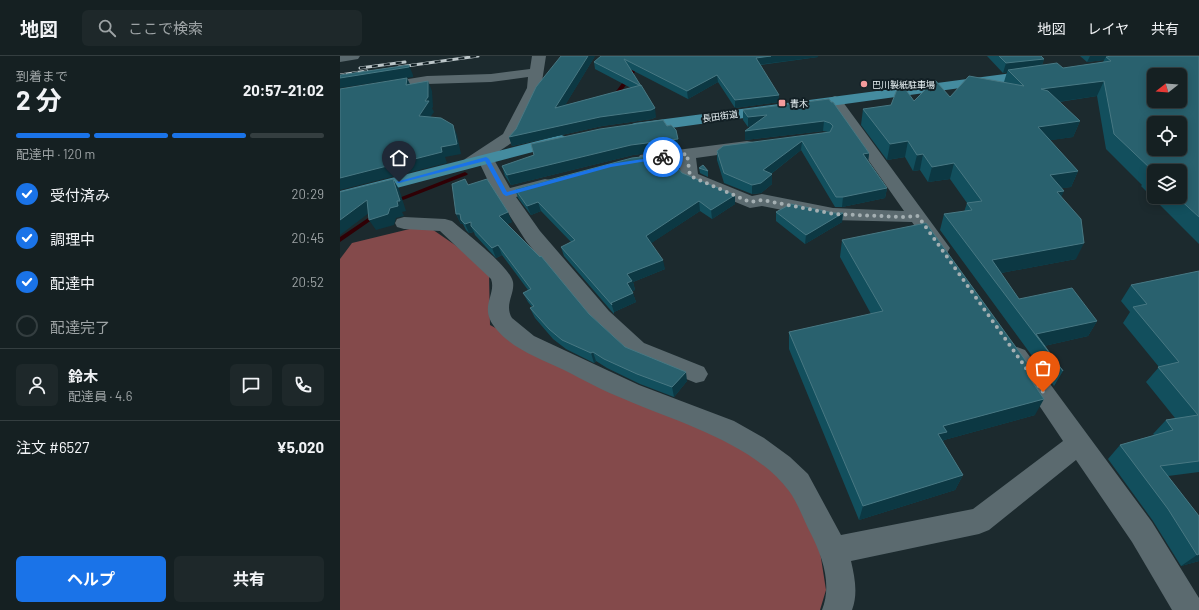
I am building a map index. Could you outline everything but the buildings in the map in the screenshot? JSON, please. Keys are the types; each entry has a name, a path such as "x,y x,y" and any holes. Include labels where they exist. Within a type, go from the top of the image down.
{"main road":[{"name":"長田街道","path":"618,130 1047,72"},
{"path":"340,197 573,138"}],"street":[{"path":"340,58 353,56"},
{"path":"539,56 534,88 510,137 479,161 506,194 532,236 601,317 636,349 696,374"},
{"path":"340,94 427,80 491,78 536,72"},
{"path":"836,101 950,261"},
{"path":"633,161 762,145"},
{"path":"687,154 690,176 750,202 762,200 834,214 901,217 918,216"},
{"path":"506,194 558,180"},
{"path":"404,223 445,225 500,275 503,282 498,304 499,315 504,324 526,342 631,392 725,429 771,457 798,483 816,514 837,562 841,583 840,602 837,610"},
{"path":"1005,339 1142,532 1183,604"},
{"path":"832,551 979,521 1079,443"}],"shaded area":[{"path":"426,225 455,245 489,273 490,325 638,404 755,446 813,507 826,590 820,610 340,610 340,259 352,243"}],"waterway":[{"path":"612,97 619,91 644,56"},
{"path":"395,203 401,199 465,174"},
{"path":"340,240 377,214"}],"railway":[{"path":"399,67 478,56"},
{"path":"360,68 405,62"},
{"path":"340,75 367,71"}],"way so far":[{"path":"663,157 687,154 690,176 750,202 762,200 834,214 901,217 918,216 1043,392"}],"place":[{"name":"巴川製紙駐車場","path":"864,84"},
{"name":"青木","path":"782,103"}],"route":[{"path":"399,182 486,159 499,185 506,194 610,166 663,157"}]}
